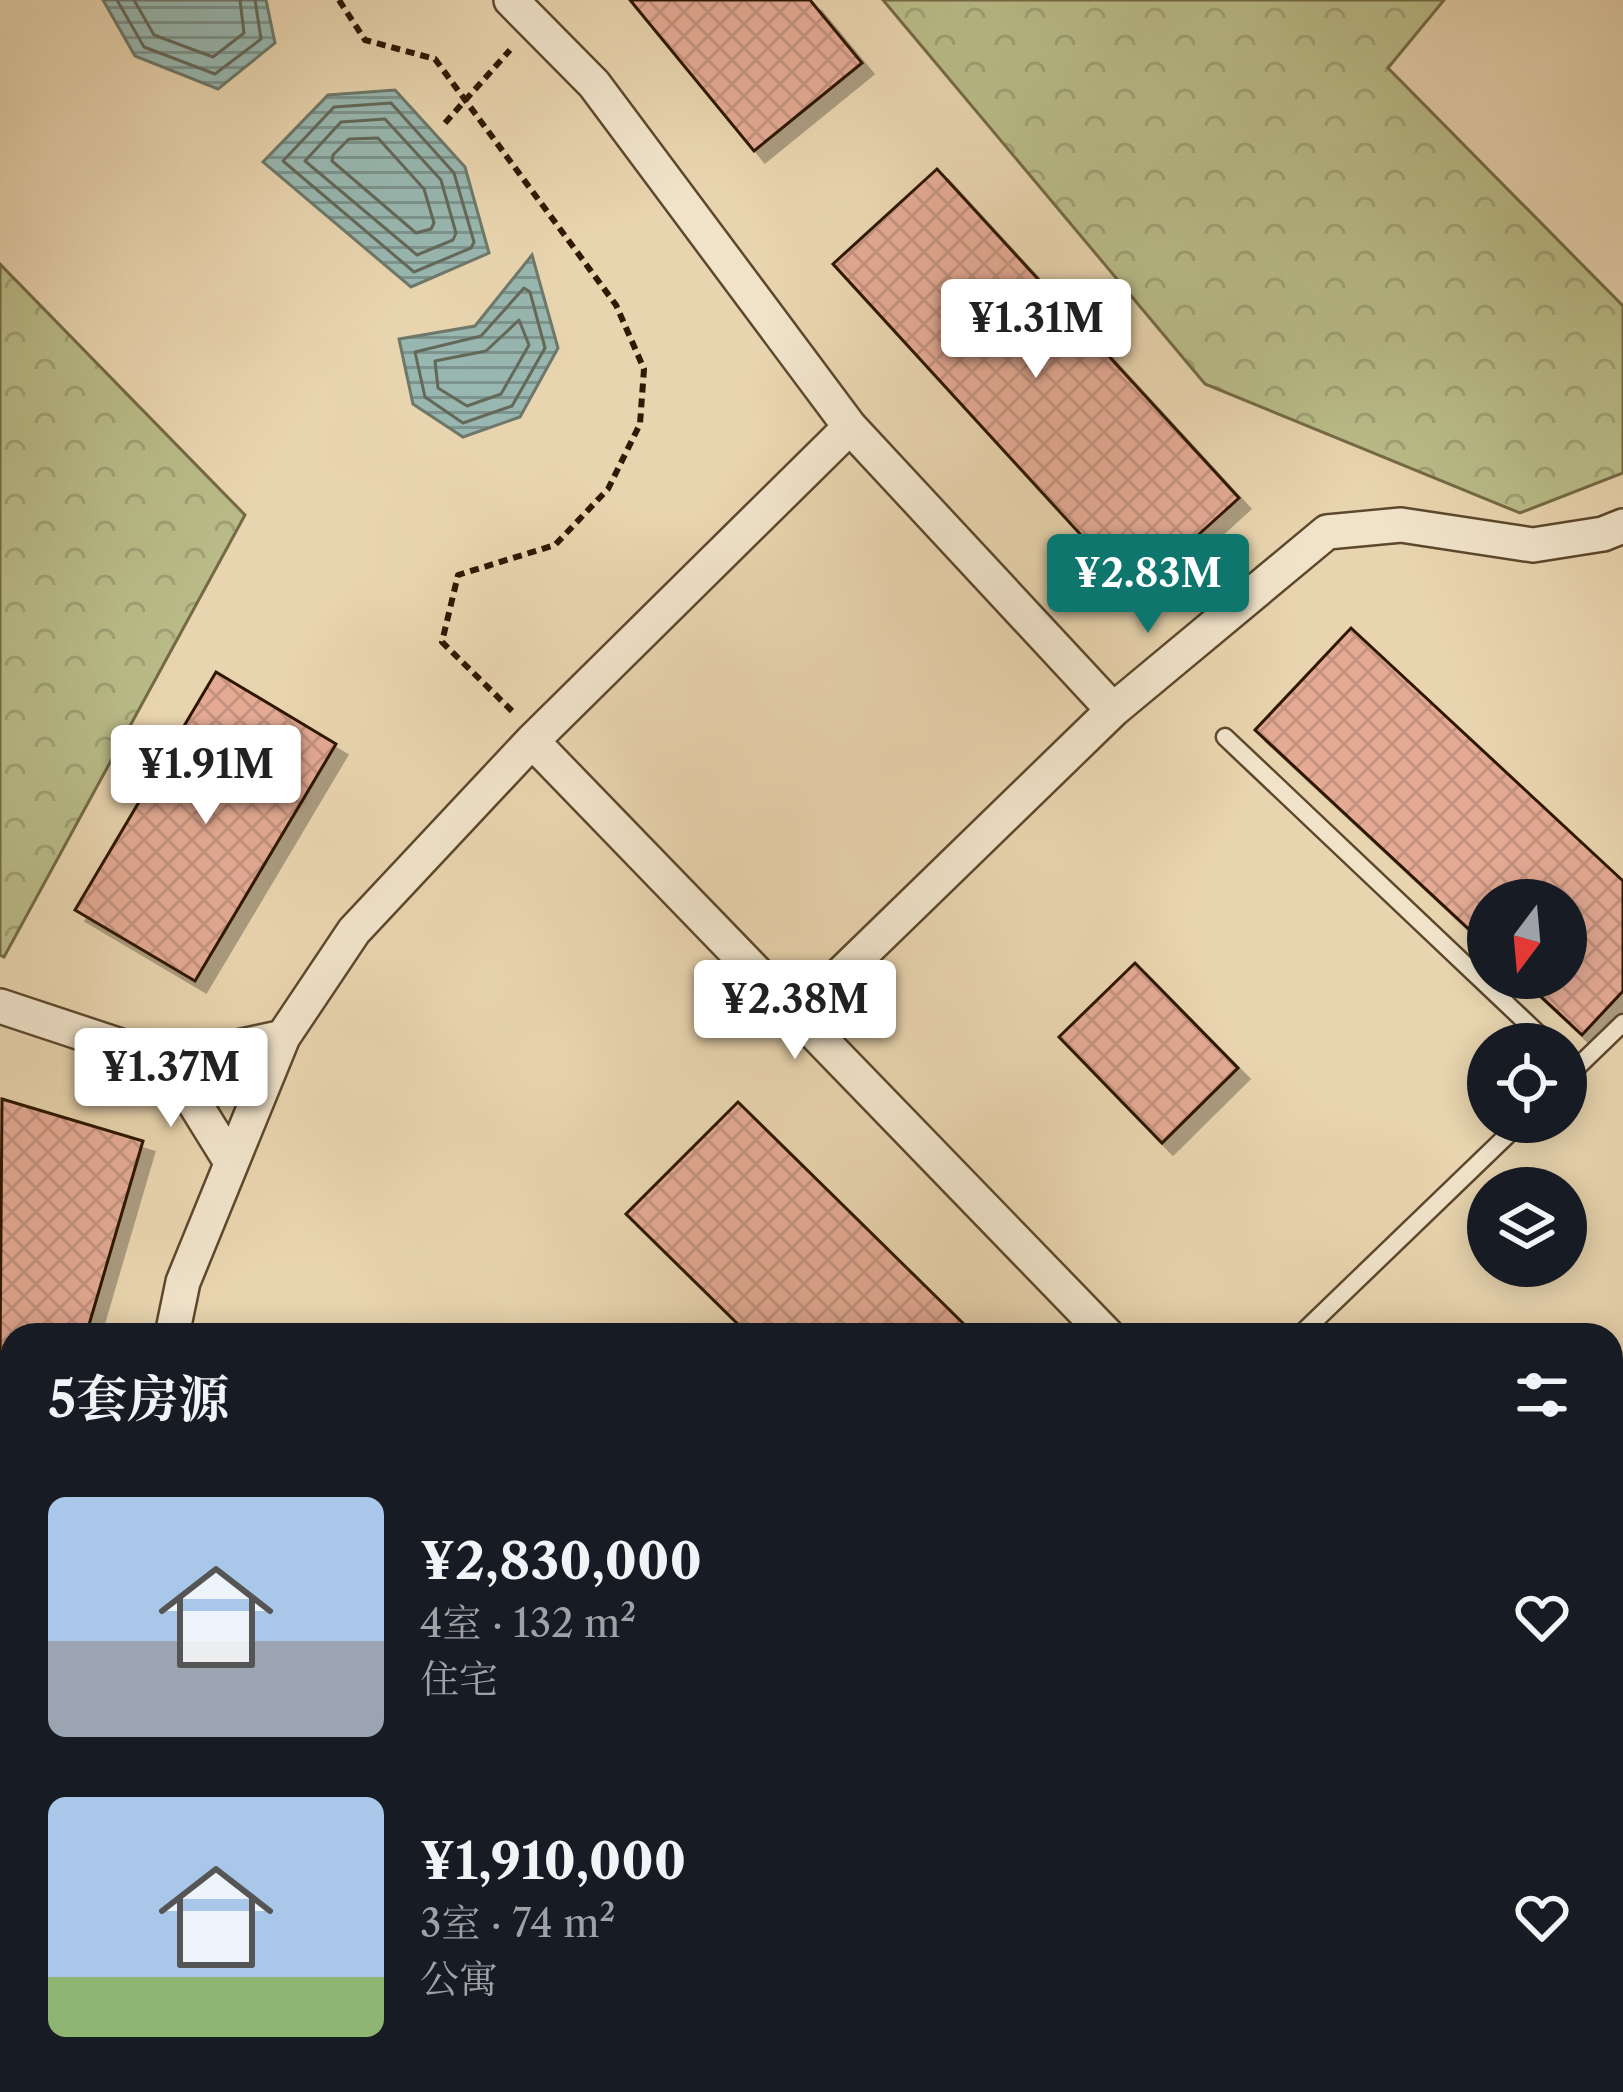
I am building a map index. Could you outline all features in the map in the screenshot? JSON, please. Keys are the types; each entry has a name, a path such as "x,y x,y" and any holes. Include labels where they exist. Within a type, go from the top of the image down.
{"street":[{"path":"511,0 594,85 850,427 1113,710"},
{"path":"174,1323 183,1282 283,1037 354,931 523,727 850,427"},
{"path":"798,1016 1113,710 1327,532 1401,526 1533,545 1603,534 1623,526"},
{"path":"523,727 1095,1323"},
{"path":"0,1006 170,1062 283,1037"},
{"path":"170,1062 231,1162"}],"lane":[{"path":"1225,737 1527,1023"},
{"path":"1587,1054 1623,1023"},
{"path":"1312,1323 1499,1143"}],"path":[{"path":"339,0 365,40 435,59 616,305 644,369 640,424 608,489 555,544 458,575 442,642 523,727"},
{"path":"445,123 509,50"}],"green space":[{"path":"883,0 1444,0 1388,68 1623,306 1623,473 1520,513 1205,384"},
{"path":"0,264 245,515 4,957 0,955"}],"water":[{"path":"103,0 266,0 275,43 218,89 135,56"},
{"path":"395,90 465,167 489,253 411,287 263,162 328,95"},
{"path":"532,255 558,348 520,417 463,437 413,404 399,339 475,326"}],"building":[{"path":"630,0 810,0 862,63 754,151"},
{"path":"937,169 1239,498 1134,593 833,264"},
{"path":"1351,628 1623,881 1623,991 1587,1030 1587,1023 1569,1023 1543,999 1587,999 1587,879 1467,879 1467,927 1255,730"},
{"path":"216,672 336,744 195,981 75,910"},
{"path":"1135,963 1238,1068 1162,1143 1059,1037"},
{"path":"2,1099 143,1141 90,1323 0,1323"},
{"path":"738,1102 963,1323 737,1323 626,1214"}]}
